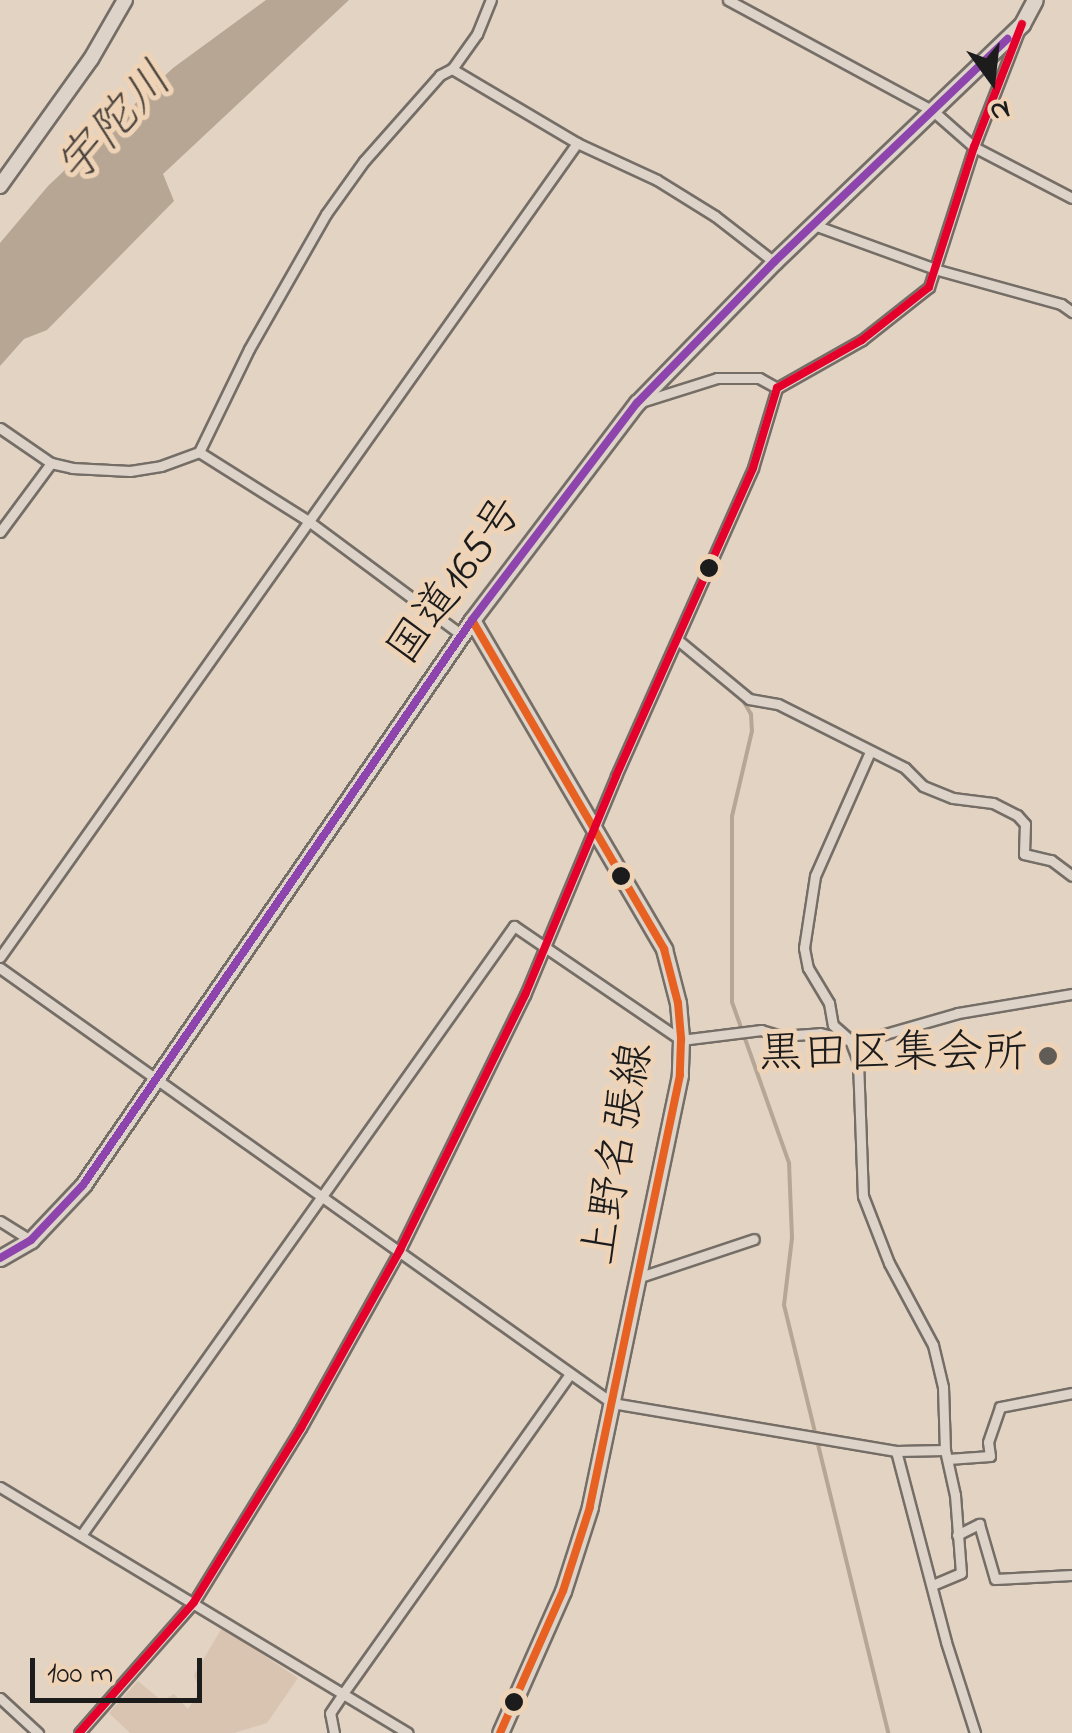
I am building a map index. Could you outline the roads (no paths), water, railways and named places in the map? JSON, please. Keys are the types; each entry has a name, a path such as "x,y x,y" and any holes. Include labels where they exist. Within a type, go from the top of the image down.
{"main road":[{"path":"0,186 92,59 126,0"},
{"name":"国道165号","path":"0,1258 31,1240 84,1184 462,634 638,403 774,262 1022,24 1036,0"},
{"name":"上野名張線","path":"472,620 664,949 678,1003 681,1040 680,1076 590,1506 562,1591 500,1733"}],"street":[{"path":"0,428 51,463 130,471 161,466 199,452 249,349 326,214 364,161 440,75 452,69 477,34 491,0"},
{"path":"728,0 933,111 974,147 1072,198"},
{"path":"79,1733 194,1602 301,1428 400,1250 546,946 754,468 777,388 862,340 929,288 938,270 974,147 1022,24"},
{"path":"452,69 578,142 657,180 715,216 774,262"},
{"path":"0,957 306,520 578,142"},
{"path":"814,225 938,270 1061,304 1072,312"},
{"path":"638,403 717,378 759,378 777,388"},
{"path":"199,452 306,520 462,634"},
{"path":"0,532 51,463"},
{"path":"679,641 749,699 778,704 904,768 923,786 952,798 993,803 1016,815 1026,824 1024,854 1050,860 1072,876"},
{"path":"870,754 816,876 804,948 808,968 829,1003 832,1025 850,1040 861,1086 863,1196 889,1262 933,1346 943,1386 946,1454 961,1573 933,1585"},
{"path":"82,1534 514,926 681,1040 740,1030 782,1036 820,1033 850,1040 911,1028 958,1012 1072,994"},
{"path":"0,968 612,1403 896,1451 990,1456 988,1442 1000,1407 1072,1393"},
{"path":"0,1220 31,1240"},
{"path":"637,1278 754,1239"},
{"path":"334,1733 330,1713 569,1375"},
{"path":"896,1451 975,1733"},
{"path":"0,1486 408,1733"},
{"path":"957,1536 979,1524 995,1579 1072,1575"},
{"path":"0,1698 38,1733"}],"water":[{"name":"宇陀川","path":"266,0 349,0 163,174 174,201 47,330 24,339 0,366 0,243 48,186 173,68"}],"waterway":[{"path":"690,657 706,669"},
{"path":"741,697 751,714 752,731 732,816 732,1002 789,1163 792,1238 784,1305 888,1733"}],"place":[{"name":"黒田区集会所","path":"1048,1056"}]}
